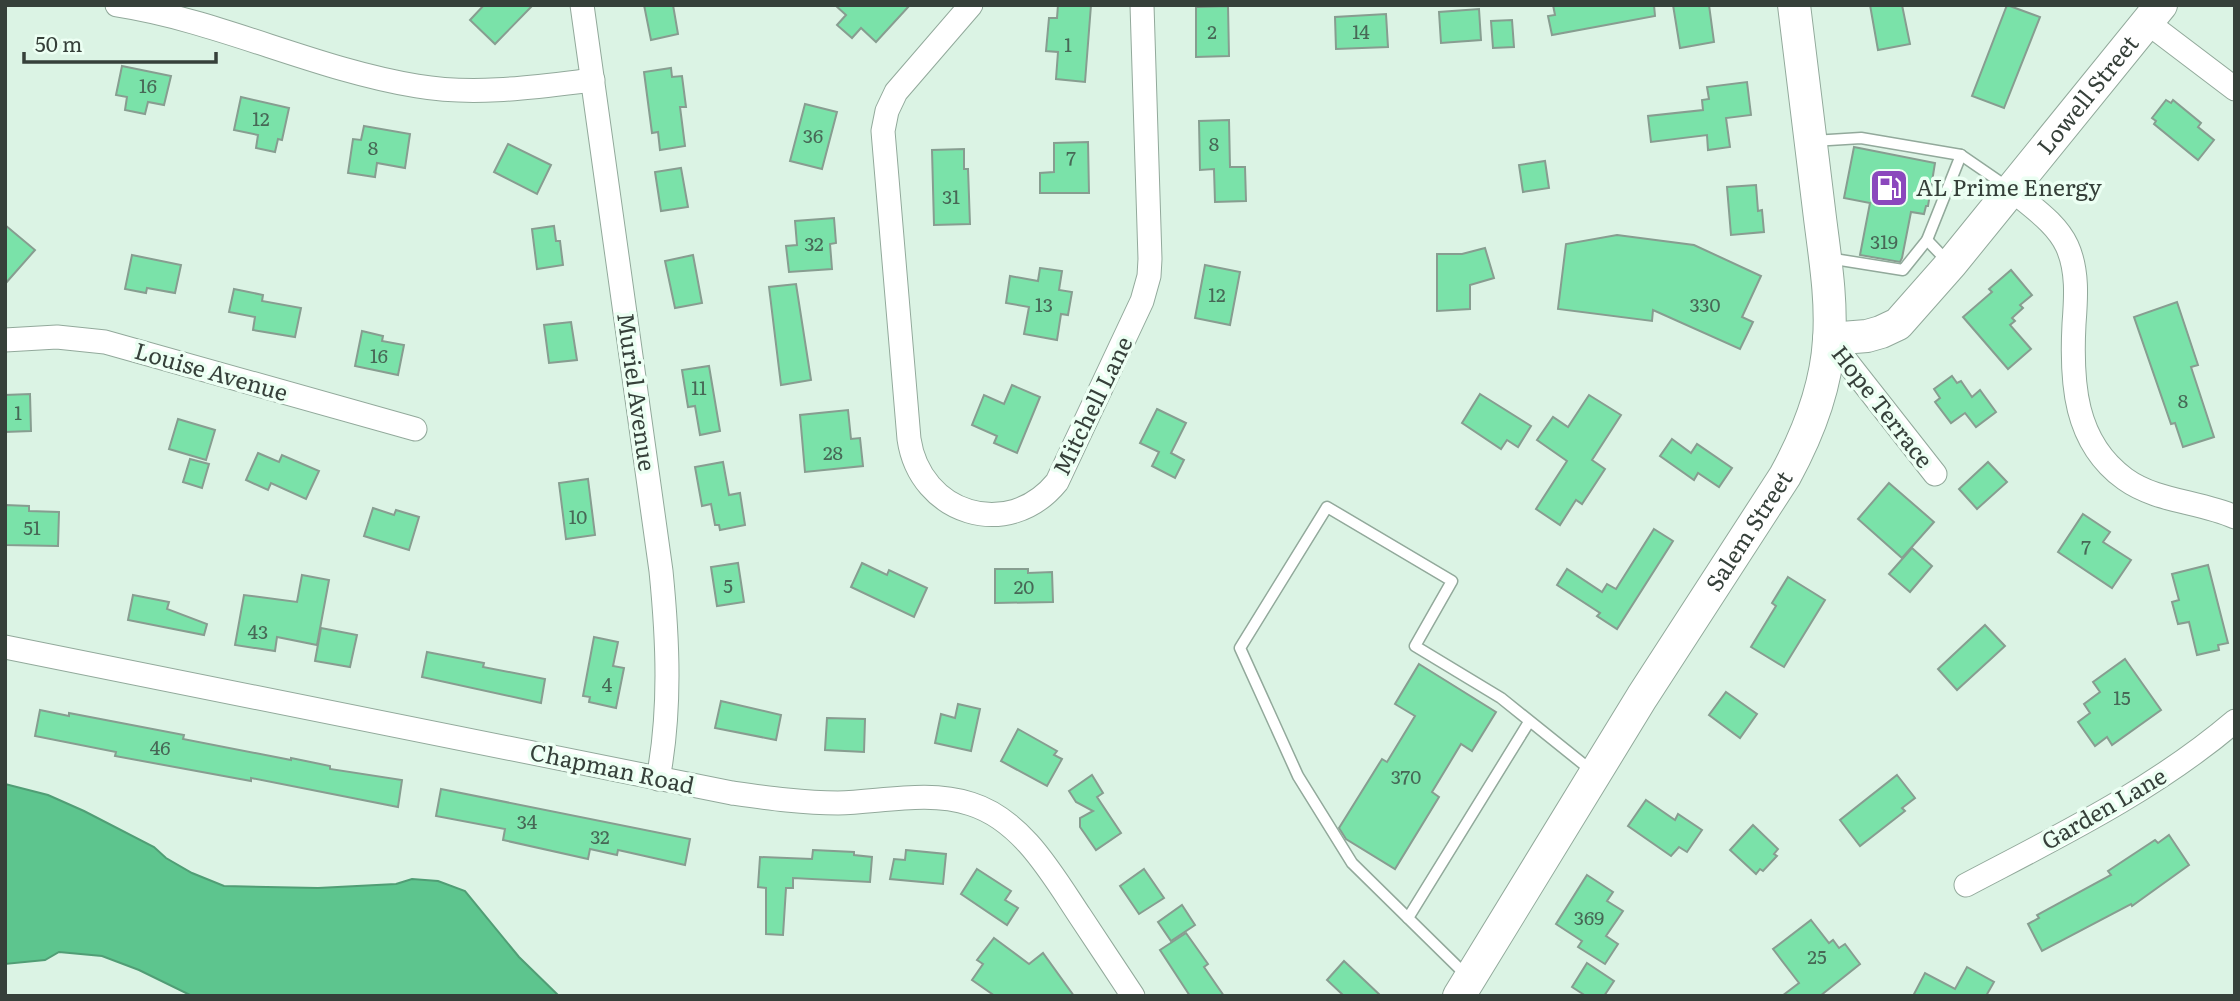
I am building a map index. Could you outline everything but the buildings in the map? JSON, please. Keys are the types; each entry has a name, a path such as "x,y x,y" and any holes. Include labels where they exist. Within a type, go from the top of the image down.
{"main road":[{"name":"Salem Street","path":"1464,987 1690,619 1784,476 1802,445 1815,412 1829,339 1825,257 1794,5"},
{"name":"Lowell Street","path":"1829,339 1867,336 1898,324 1951,264 2155,14"}],"street":[{"path":"117,5 168,15 349,71 419,87 497,90 593,80"},
{"name":"Muriel Avenue","path":"582,5 661,571 667,692 665,739 659,779"},
{"name":"Mitchell Lane","path":"971,5 896,92 887,111 883,131 912,457 924,481 943,500 968,512 995,515 1013,512 1029,505 1051,489 1062,475 1148,285 1150,259 1142,5"},
{"path":"2155,14 2235,89"},
{"path":"2011,189 2052,225 2066,243 2071,256 2076,291 2074,391 2088,437 2104,461 2126,480 2150,493 2208,507 2235,517"},
{"name":"Louise Avenue","path":"5,340 57,337 105,342 415,429"},
{"name":"Hope Terrace","path":"1829,339 1935,474"},
{"name":"Chapman Road","path":"5,647 732,793 795,801 839,803 941,799 970,803 1008,824 1031,846 1133,996"},
{"name":"Garden Lane","path":"1966,885 2135,794 2183,763 2235,721"}],"lane":[{"path":"1812,141 1861,138 1961,155 2011,189"},
{"path":"1825,257 1903,270 1927,240 1961,155"},
{"path":"1927,240 1951,264"},
{"path":"1464,987 1408,918 1352,863 1298,776 1240,648 1327,507 1452,581 1415,646 1502,698 1595,773"},
{"path":"1408,918 1529,722"}],"shaded area":[{"path":"5,784 48,795 84,811 154,847 166,858 192,873 224,886 318,888 396,884 412,879 438,881 465,891 519,957 559,996 192,996 139,970 102,956 59,952 45,960 5,964"}],"place":[{"name":"AL Prime Energy","path":"1889,188"}]}
